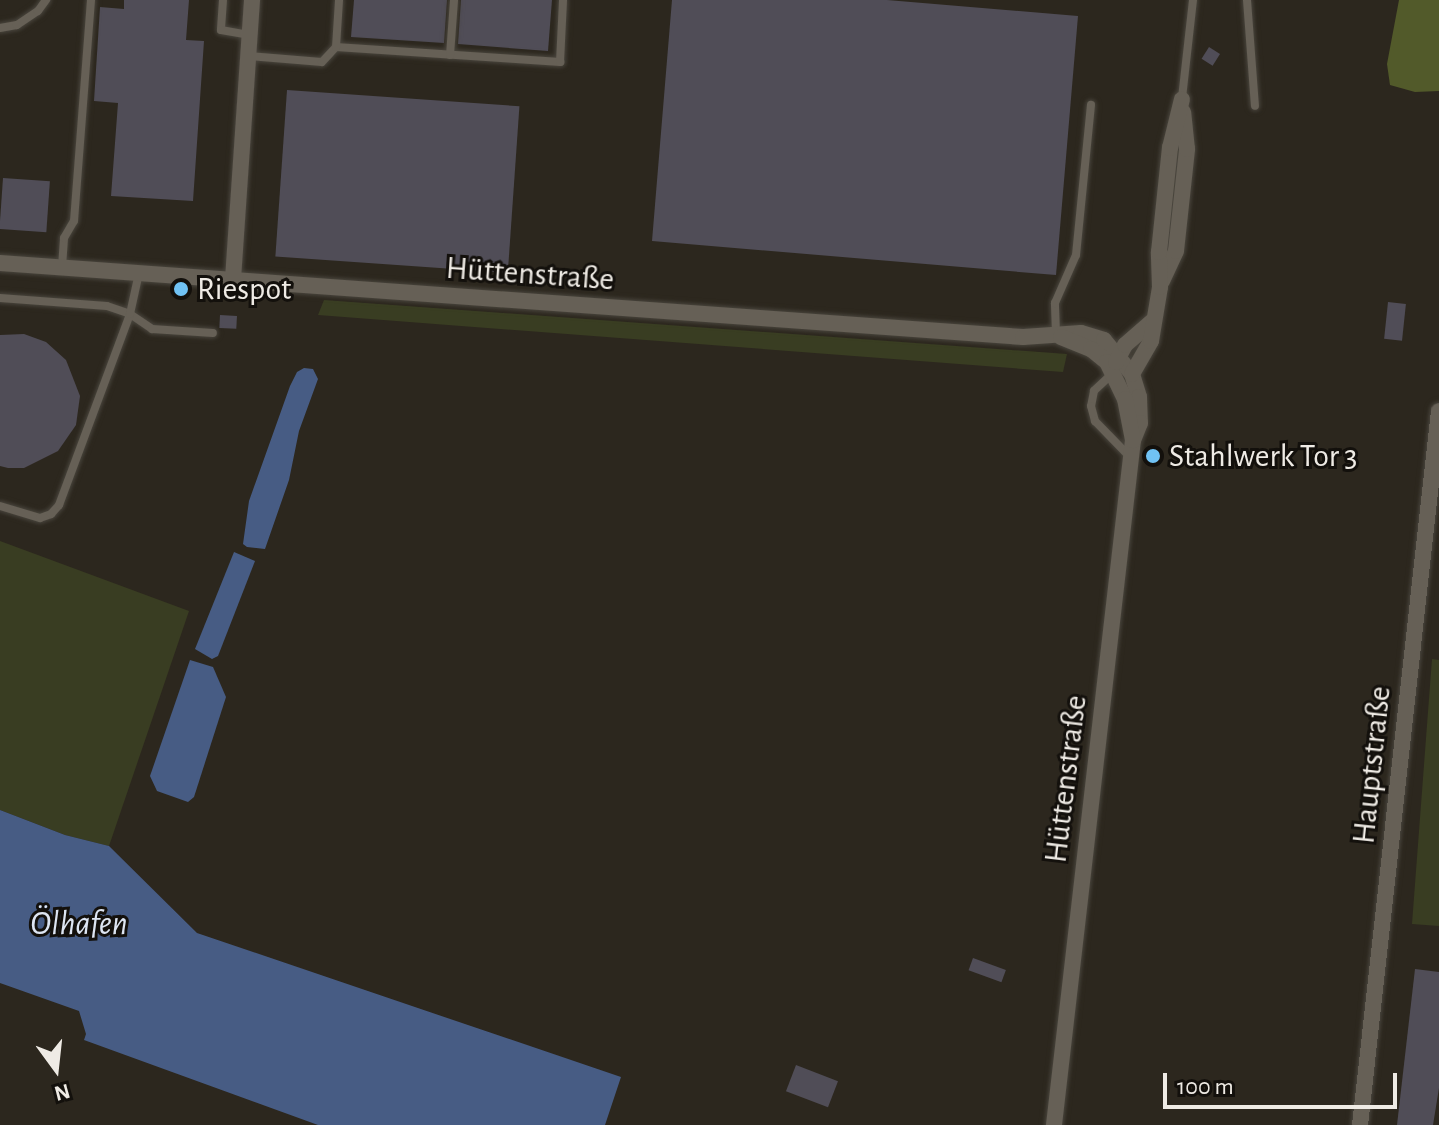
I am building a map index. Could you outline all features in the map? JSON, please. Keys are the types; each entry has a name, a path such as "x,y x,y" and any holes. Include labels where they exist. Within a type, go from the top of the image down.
{"street":[{"path":"233,279 252,0"},
{"path":"1132,374 1151,341 1160,287 1176,251 1187,149 1182,99"},
{"name":"Hüttenstraße","path":"0,263 963,333 1092,336 1104,340 1132,374 1139,397 1140,423 1133,440 1054,1125"},
{"path":"1114,373 1118,354 1154,320"},
{"name":"Hüttenstraße","path":"1056,335 1091,349 1114,373 1125,399 1133,440"},
{"name":"Hauptstraße","path":"1360,1125 1439,411"}],"lane":[{"path":"0,28 17,25 38,11 46,0"},
{"path":"62,267 64,238 74,221 91,0"},
{"path":"223,0 221,30 249,35"},
{"path":"248,56 322,62 336,47 339,0"},
{"path":"450,55 454,0"},
{"path":"336,47 560,62 563,0"},
{"path":"1182,99 1193,0"},
{"path":"1247,0 1255,106"},
{"path":"1056,335 1055,303 1076,255 1091,105"},
{"path":"0,506 34,518 45,517 56,510 130,314 139,273"},
{"path":"0,298 107,306 130,314 152,329 213,333"},
{"path":"1114,373 1094,391 1091,406 1095,421 1131,458"}],"green space":[{"path":"1399,0 1439,0 1439,91 1415,92 1390,85 1387,64"},
{"path":"324,300 1067,354 1063,372 318,315"},
{"path":"0,541 189,611 109,846 65,835 0,810"},
{"path":"1432,659 1439,660 1439,926 1412,924"}],"water":[{"path":"304,368 313,369 318,379 299,431 289,480 265,549 247,547 243,544 249,501 290,386 297,372"},
{"path":"234,552 255,561 218,656 212,659 195,649"},
{"path":"190,660 213,667 226,697 194,797 188,802 157,791 150,776"},
{"name":"Ölhafen","path":"0,810 65,835 109,846 197,933 621,1077 605,1125 318,1125 84,1040 86,1034 79,1011 0,983"}],"building":[{"path":"124,0 189,0 186,40 204,41 193,201 111,196 118,103 94,101 100,7 124,9"},
{"path":"354,0 447,0 444,43 351,37"},
{"path":"461,0 552,0 548,51 458,44"},
{"path":"672,0 887,0 1078,16 1056,275 652,241"},
{"path":"1209,47 1220,54 1213,66 1202,59"},
{"path":"287,90 519,106 508,273 275,257"},
{"path":"3,178 50,181 46,232 0,229"},
{"path":"1388,302 1406,304 1402,341 1384,339"},
{"path":"220,315 237,316 236,329 219,328"},
{"path":"24,334 46,342 66,360 80,396 76,425 58,451 24,468 8,468 0,466 0,335"},
{"path":"973,958 1006,970 1001,982 969,970"},
{"path":"1415,969 1439,972 1439,1088 1433,1125 1397,1125"},
{"path":"796,1065 838,1081 828,1107 786,1091"}],"place":[{"name":"Riespot","path":"181,289"},
{"name":"Stahlwerk Tor 3","path":"1153,456"}]}
